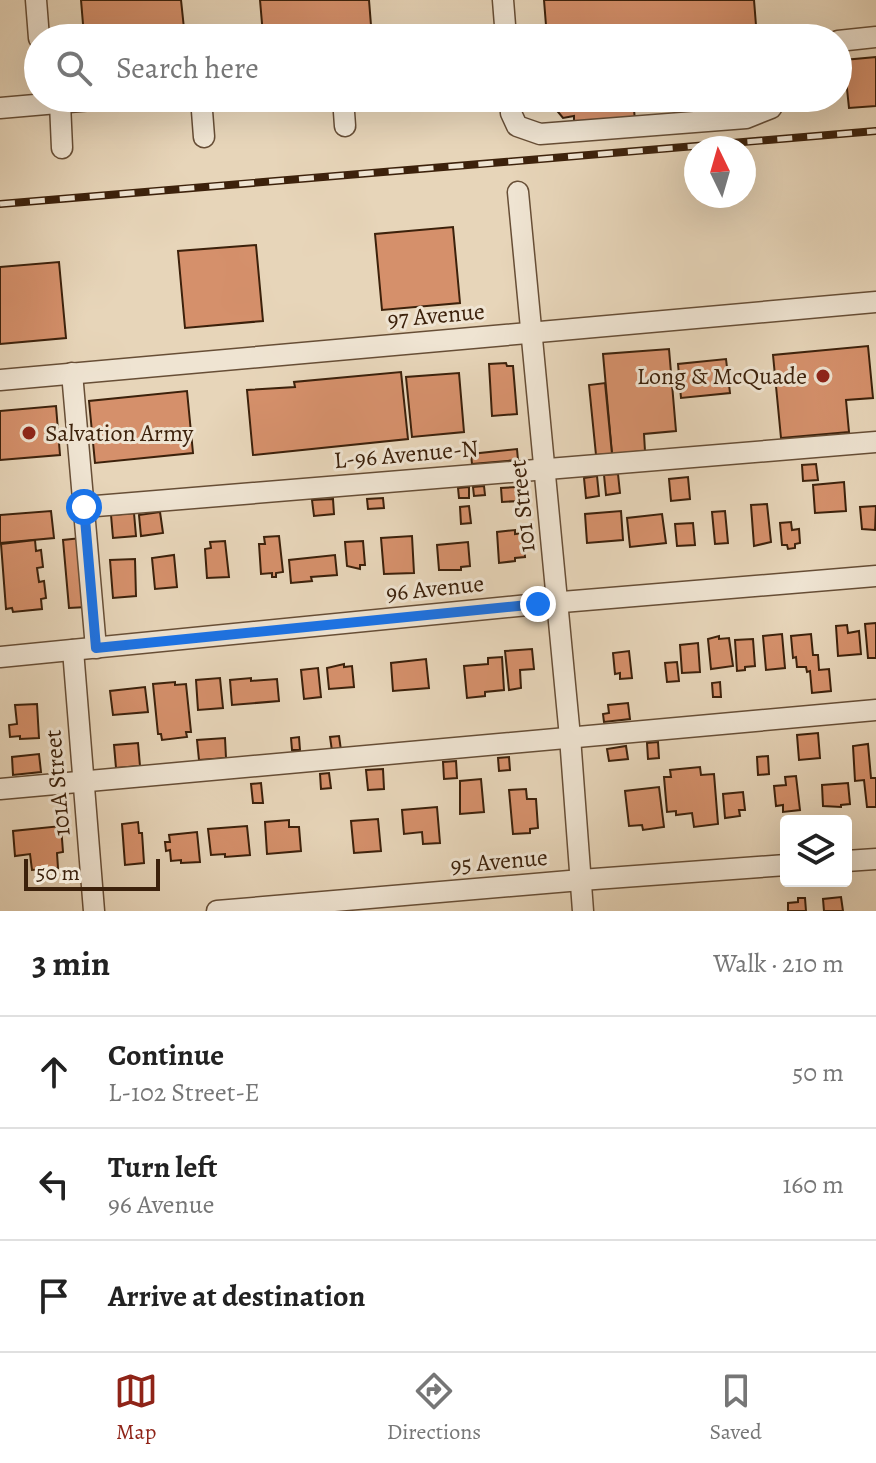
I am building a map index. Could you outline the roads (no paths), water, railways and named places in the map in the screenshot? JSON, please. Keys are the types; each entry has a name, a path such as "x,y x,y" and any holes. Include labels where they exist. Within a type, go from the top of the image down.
{"street":[{"path":"36,0 38,24"},
{"path":"503,0 505,24"},
{"path":"852,40 876,37"},
{"path":"0,108 24,105"},
{"path":"53,112 62,148"},
{"path":"202,112 204,137"},
{"path":"344,112 345,126"},
{"path":"513,112 517,126 540,134 746,118 761,112"},
{"name":"101 Street","path":"518,192 558,602 583,911"},
{"name":"97 Avenue","path":"0,380 876,302"},
{"path":"72,373 96,648"},
{"name":"L-96 Avenue-N","path":"84,507 876,442"},
{"name":"96 Avenue","path":"1,661 73,650 558,602 876,576"},
{"name":"101A Street","path":"73,650 94,911"},
{"path":"0,789 876,710"},
{"path":"852,861 876,859"},
{"name":"95 Avenue","path":"217,911 780,865"}],"railway":[{"path":"0,204 876,131"}],"place":[{"name":"Long & McQuade","path":"823,376"},
{"name":"Salvation Army","path":"29,433"}]}
